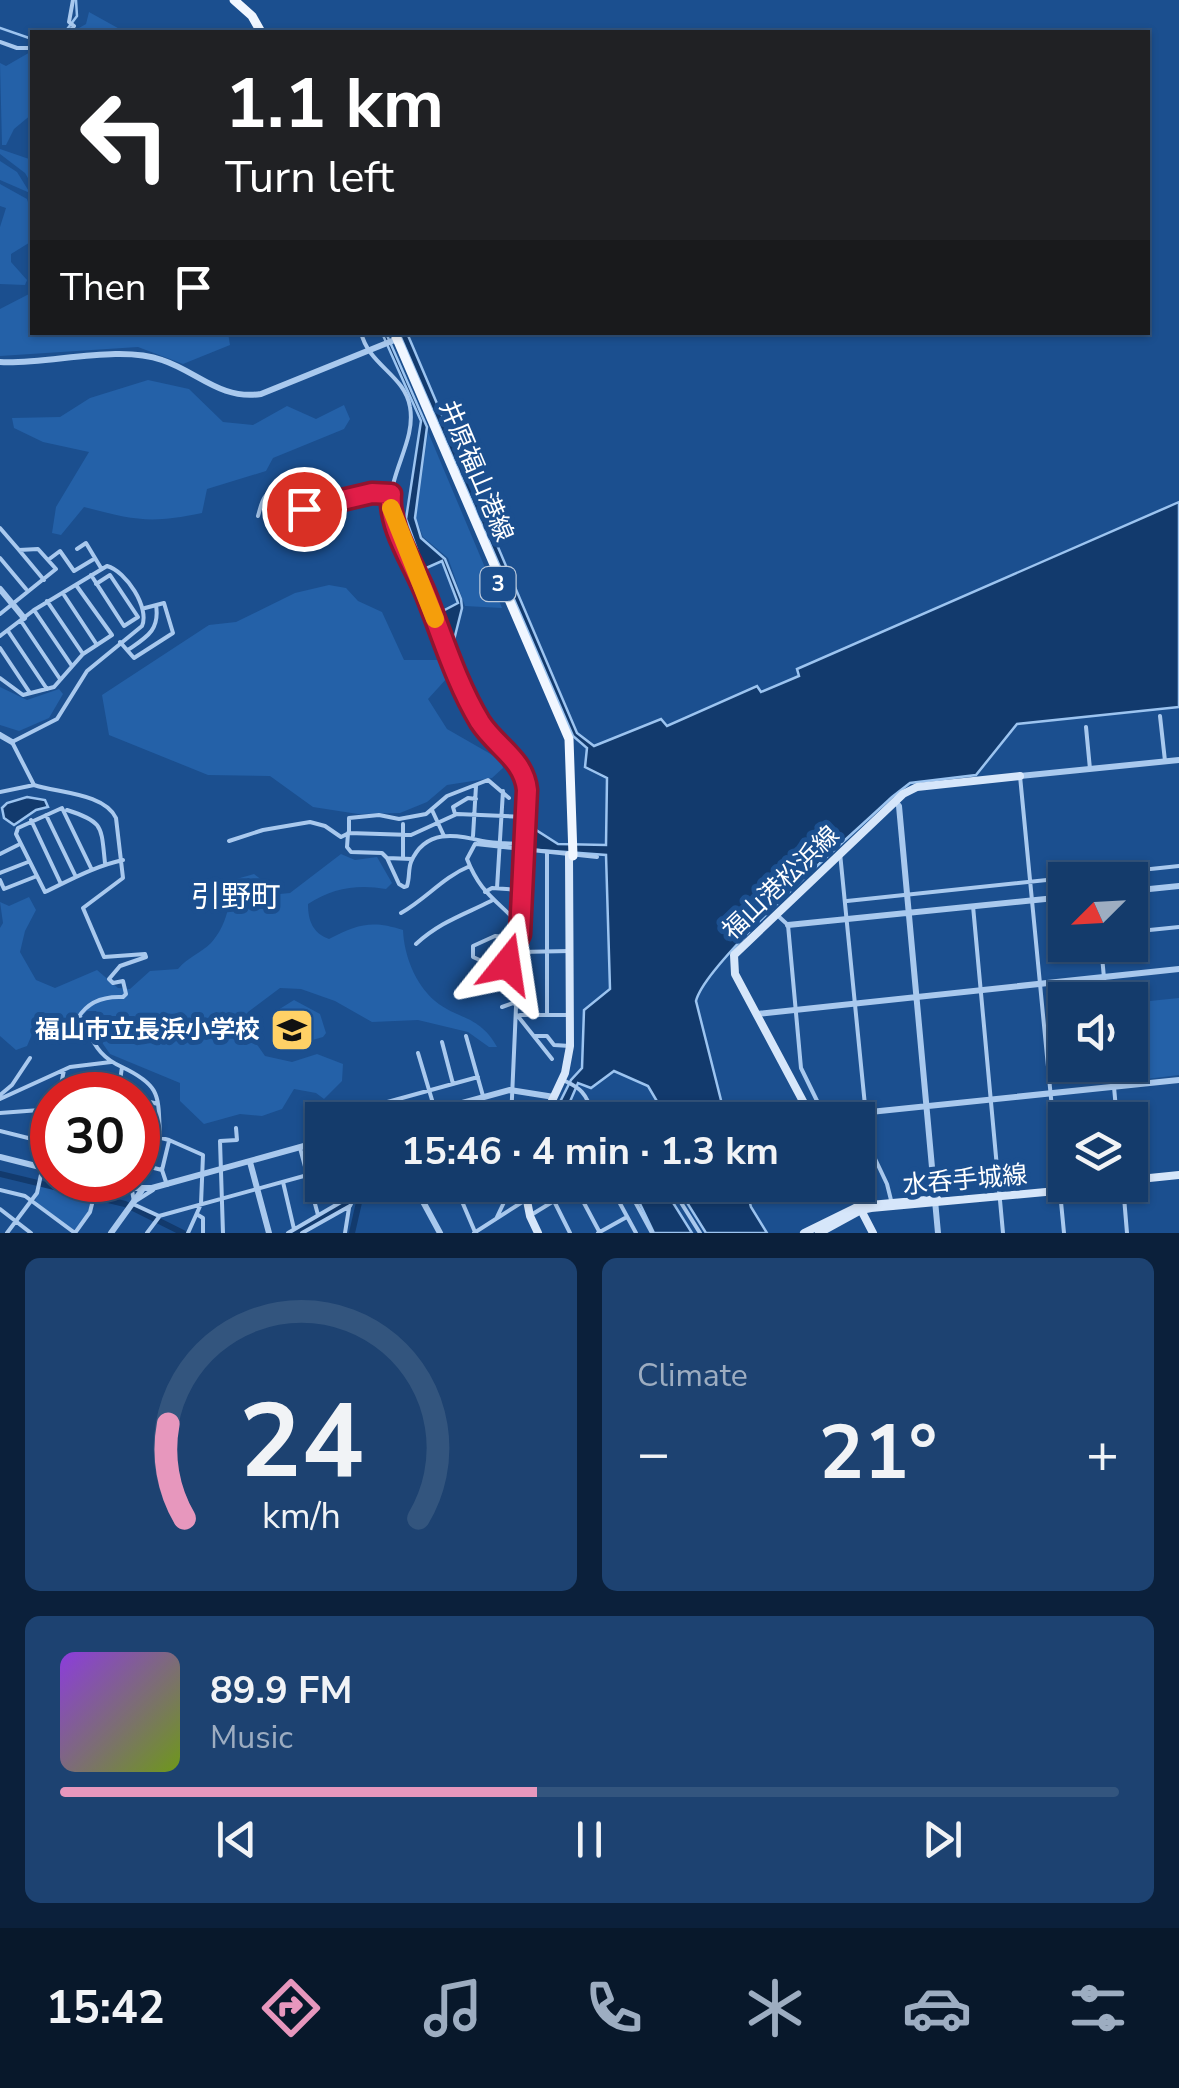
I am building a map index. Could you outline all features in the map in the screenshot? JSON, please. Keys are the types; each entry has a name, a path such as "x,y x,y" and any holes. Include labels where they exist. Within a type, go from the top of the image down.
{"main road":[{"path":"237,0 259,19 262,30"},
{"name":"井原福山港線","path":"393,336 416,400 569,738 571,851"},
{"name":"福山港松浜線","path":"803,1102 735,974 732,960 736,951 896,801 917,787 1020,776"},
{"path":"554,1102 570,1046 571,851"},
{"path":"556,1097 566,1082 574,1046 571,851"},
{"name":"水呑手城線","path":"1148,1181 1179,1177"},
{"name":"水呑手城線","path":"860,1208 1048,1190"},
{"name":"水呑手城線","path":"804,1233 817,1231 860,1208 891,1200 935,1201"},
{"path":"524,1202 536,1233"},
{"path":"857,1202 873,1233"}],"street":[{"path":"70,30 73,0"},
{"path":"0,42 30,48"},
{"path":"362,335 367,352 416,400 391,494 393,519 426,594 448,658 484,729 524,774 527,790 512,1102"},
{"path":"0,362 128,355 153,358 229,394 246,396 262,394 367,352 393,336"},
{"path":"258,516 269,492 277,491 304,509 372,493 391,494"},
{"path":"1,530 44,580"},
{"path":"77,549 86,543 101,568"},
{"path":"1,611 56,569 38,549 18,550"},
{"path":"48,560 60,551 74,571 94,558"},
{"path":"0,558 26,590"},
{"path":"0,636 101,568 116,569 144,608 142,626 86,671 57,719 3,746"},
{"path":"90,575 117,617 124,626 138,617 110,575 96,584"},
{"path":"0,678 17,692 30,694 54,686 83,654 112,635 76,585"},
{"path":"0,590 60,679"},
{"path":"63,594 97,645"},
{"path":"129,604 137,598"},
{"path":"48,601 83,654"},
{"path":"120,642 134,658 173,633 164,603 144,608"},
{"path":"128,650 155,629 156,605"},
{"path":"34,610 72,666"},
{"path":"104,626 117,617"},
{"path":"8,630 46,689"},
{"path":"0,648 30,694"},
{"path":"1160,716 1164,761"},
{"path":"1086,727 1090,769"},
{"path":"0,735 12,742 34,785"},
{"path":"1052,1102 1020,776 1179,760"},
{"path":"509,798 488,780 446,796 426,814 349,818 347,847 351,852 382,853 404,887 417,851 444,836 461,834 499,845 597,857"},
{"path":"476,784 475,840 467,859 474,879 519,924"},
{"path":"0,792 34,785 112,808 125,873 120,883 83,908 104,957 145,954 146,958 120,966 111,976 110,982 123,981 126,985 123,997 103,997 78,1015 81,1020 94,1020 88,1030 92,1041 110,1062"},
{"path":"498,888 503,791"},
{"path":"73,796 66,811 92,870"},
{"path":"456,814 452,807 468,798 476,800"},
{"path":"896,801 938,1233"},
{"path":"105,864 98,823 62,808 18,828 20,844 44,892 105,864 123,860"},
{"path":"432,810 444,836"},
{"path":"229,841 310,822 325,826 341,838 349,833 404,836 456,814 525,817"},
{"path":"46,815 76,878"},
{"path":"31,820 62,884"},
{"path":"402,859 403,824"},
{"path":"0,854 20,844"},
{"path":"547,852 547,1014"},
{"path":"840,853 865,1102"},
{"path":"387,858 412,860"},
{"path":"0,872 29,862"},
{"path":"401,912 421,901 446,878 470,866"},
{"path":"847,901 1179,866"},
{"path":"0,880 4,889 37,876"},
{"path":"1148,889 1179,886"},
{"path":"486,892 498,888 520,890"},
{"path":"788,925 1048,899"},
{"path":"416,944 439,923 468,914 491,900"},
{"path":"973,906 1002,1233"},
{"path":"776,914 788,925 801,1068 816,1102"},
{"path":"1148,930 1179,927"},
{"path":"507,964 477,961 473,946 495,936 518,936"},
{"path":"515,1005 508,990 507,964 518,936"},
{"path":"519,952 570,951"},
{"path":"1103,962 1104,982"},
{"path":"757,1014 1179,969"},
{"path":"502,1007 515,1005"},
{"path":"516,1015 570,1015"},
{"path":"516,1015 552,1059"},
{"path":"466,1036 484,1096"},
{"path":"535,1036 547,1036 554,1045 570,1046"},
{"path":"442,1042 452,1084"},
{"path":"418,1053 432,1102"},
{"path":"0,1097 30,1058"},
{"path":"0,1097 91,1063 110,1062 131,1072"},
{"path":"121,1072 122,1067"},
{"path":"388,1102 478,1077"},
{"path":"875,1109 1179,1080"},
{"path":"566,1082 586,1093 589,1102"},
{"path":"1114,1082 1115,1102"},
{"path":"463,1102 512,1090 556,1097"},
{"path":"0,1113 30,1111"},
{"path":"223,1233 220,1142 237,1140 236,1128"},
{"path":"0,1131 30,1138"},
{"path":"160,1137 203,1155 201,1204 188,1233"},
{"path":"166,1184 162,1170 169,1140"},
{"path":"160,1186 305,1147"},
{"path":"300,1148 305,1167"},
{"path":"0,1157 30,1165"},
{"path":"875,1160 891,1200"},
{"path":"250,1162 269,1233"},
{"path":"148,1233 158,1219 305,1176"},
{"path":"282,1182 294,1229"},
{"path":"0,1190 30,1200"},
{"path":"7,1233 31,1202"},
{"path":"33,1202 75,1233 93,1202"},
{"path":"110,1233 134,1202"},
{"path":"132,1205 136,1202"},
{"path":"314,1202 318,1215"},
{"path":"288,1233 340,1202"},
{"path":"345,1233 351,1202"},
{"path":"424,1202 440,1233"},
{"path":"462,1202 475,1233 522,1202"},
{"path":"497,1217 504,1202"},
{"path":"528,1217 552,1202"},
{"path":"554,1202 570,1233"},
{"path":"585,1202 600,1233 627,1217"},
{"path":"619,1202 636,1233"},
{"path":"635,1202 652,1233"},
{"path":"681,1202 700,1233"},
{"path":"1061,1202 1064,1233"},
{"path":"1127,1202 1128,1233"},
{"path":"132,1205 158,1219"},
{"path":"302,1233 350,1205"},
{"path":"0,1210 31,1233"},
{"path":"198,1215 203,1218 202,1233"},
{"path":"319,1223 321,1233"}],"shaded area":[{"path":"89,12 121,30 76,30 86,24"},
{"path":"30,52 30,116 2,145 0,63 6,66"},
{"path":"0,149 30,159 30,182 25,173 0,154"},
{"path":"0,161 17,172 30,193 0,180"},
{"path":"0,184 27,199 30,242 11,254 11,262 27,280 25,285 0,284 0,227 6,208 0,206"},
{"path":"30,294 30,335 228,335 230,345 183,364 138,347 0,356 0,309"},
{"path":"383,335 387,335 427,427 415,518 421,538 445,559 461,599 451,652 483,718 525,759 533,776 533,828 558,844 606,845 607,778 585,767 587,748 573,736 400,335 408,335 577,733 594,746 661,719 667,726 757,686 761,692 799,676 797,669 1179,502 1179,707 1017,724 976,775 910,783 892,797 752,929 705,983 696,1001 721,1102 657,1102 648,1086 614,1071 591,1088 578,1083 570,1102 560,1102 582,1068 584,1010 610,989 606,855 525,849 528,778 519,760 482,720 446,647 439,613 458,603 442,561 424,569 406,519 421,421"},
{"path":"148,380 189,389 223,422 253,425 287,406 316,419 344,405 350,419 344,429 273,458 266,471 207,489 202,513 142,519 84,507 61,535 52,533 56,507 89,452 43,442 14,428 12,418 60,417 90,398"},
{"path":"428,432 502,608 465,606 448,558 423,537 416,518"},
{"path":"329,585 346,588 358,601 382,612 404,660 440,660 448,677 428,699 447,729 501,760 503,768 492,778 447,785 427,802 400,813 358,814 313,807 270,776 208,775 109,735 102,695 209,625 236,622 295,593"},
{"path":"0,687 27,700 59,689 63,694 49,718 19,731 0,725"},
{"path":"27,797 45,800 48,807 14,825 4,818 2,808 7,803"},
{"path":"341,854 355,860 377,857 392,883 386,889 355,887 336,891 308,904 315,930 329,939 365,925 403,930 412,969 428,994 483,1029 497,1047 489,1047 468,1032 418,1020 372,1022 335,1001 301,989 280,988 248,1012 246,1029 265,1056 292,1062 317,1054 343,1064 342,1081 324,1099 316,1093 294,1089 282,1109 262,1116 240,1114 204,1124 180,1101 180,1083 110,1054 101,1041 103,1021 96,1011 87,1011 71,1027 62,1021 36,1025 27,1046 16,1050 0,1036 0,902 9,906 29,897 36,910 20,952 36,980 55,988 97,970 118,988 130,989 150,971 178,969 211,943 224,921 233,880 254,874 280,894 290,893"},
{"path":"1179,998 1179,1075 1148,1079 1148,1001"},
{"path":"294,1000 320,1014 326,1033 323,1037 302,1043 295,1032 292,1034 278,1010"},
{"path":"36,1202 90,1202 74,1231"},
{"path":"639,1202 673,1202 692,1233 654,1233"},
{"path":"687,1202 750,1202 767,1233 706,1233"}],"waterway":[{"path":"66,30 77,16 76,0"},
{"path":"0,28 30,38"},
{"path":"0,1174 125,1204 183,1233"},
{"path":"296,1233 347,1202"},
{"path":"352,1233 359,1202"}],"slow traffic":[{"path":"391,508 435,619"}],"place":[{"name":"福山市立長浜小学校","path":"292,1030"}],"district":[{"name":"引野町","path":"236,897"}],"route":[{"path":"304,509 372,493 391,494 393,519 426,594 448,658 484,729 524,774 527,790 520,934 507,964"}]}
